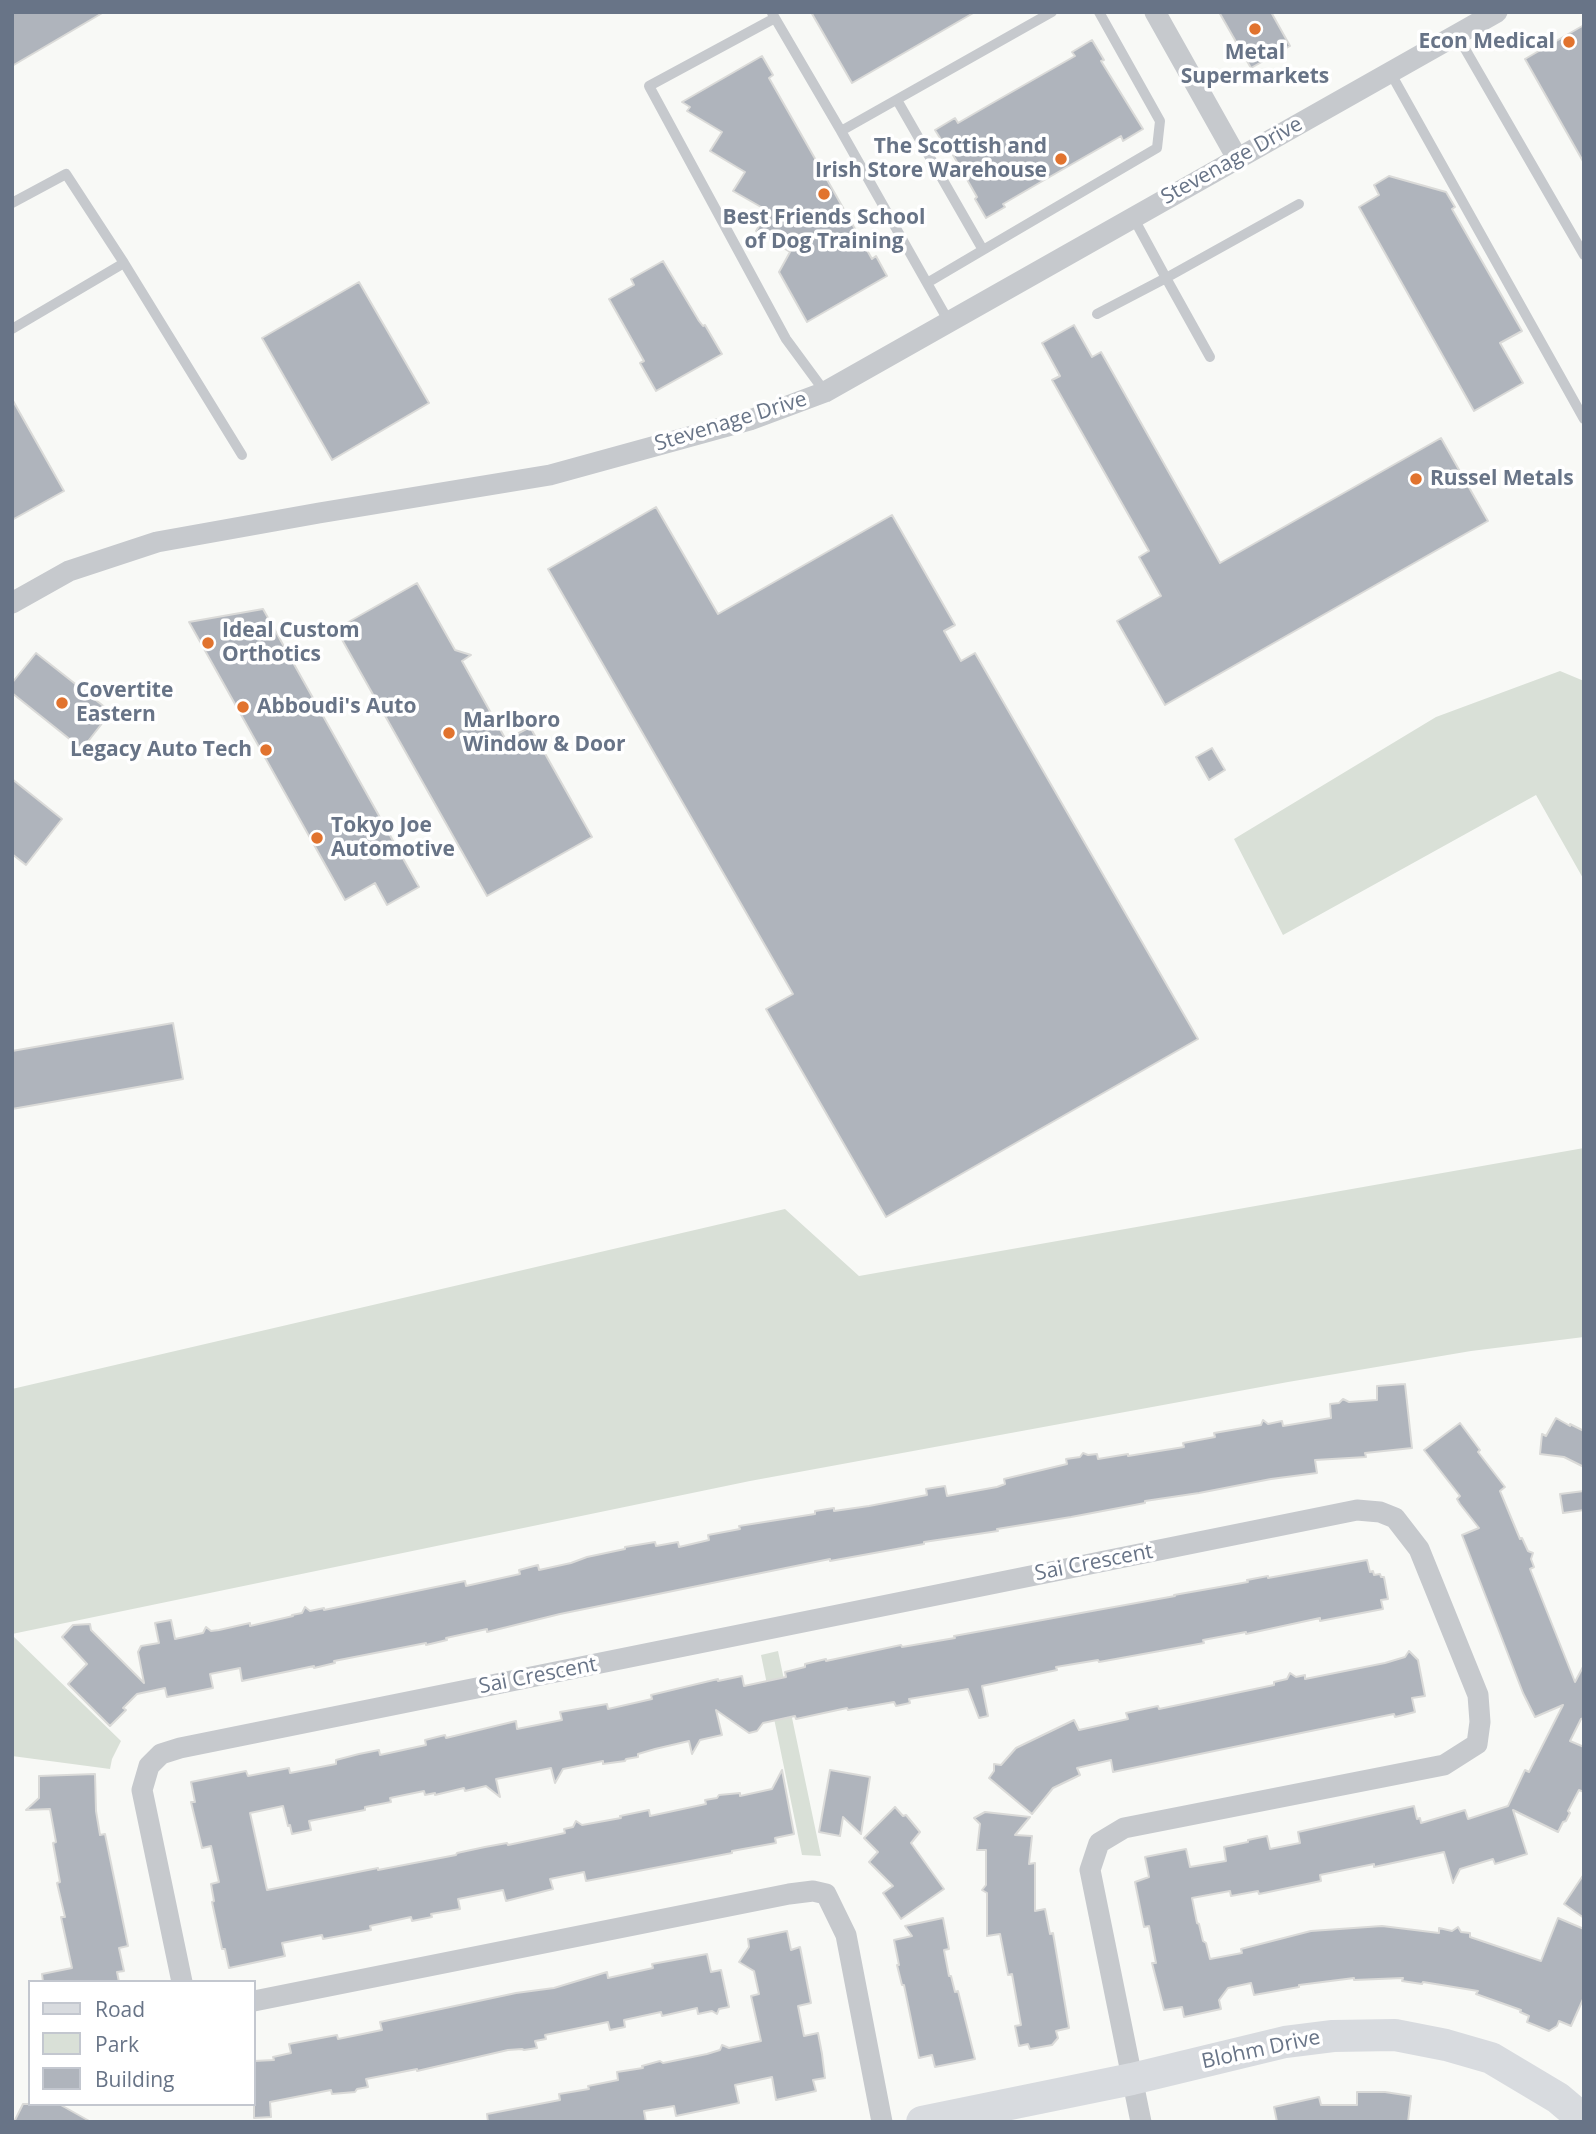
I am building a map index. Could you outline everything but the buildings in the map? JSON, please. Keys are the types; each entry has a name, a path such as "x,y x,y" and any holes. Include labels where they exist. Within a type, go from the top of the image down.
{"street":[{"path":"1154,12 1237,158"},
{"name":"Stevenage Drive","path":"12,603 68,571 157,541 550,475 750,420 825,392 1497,12"},
{"name":"Sai Crescent","path":"182,1980 142,1790 149,1766 161,1754 1357,1510 1380,1512 1395,1518 1419,1549 1478,1695 1480,1722 1477,1744 1444,1765 1124,1828 1099,1843 1090,1870 1132,2079"},
{"path":"256,2001 813,1891 825,1895 846,1935 882,2122"},
{"name":"Blohm Drive","path":"922,2122 1132,2079 1285,2042 1333,2036 1395,2035 1491,2057 1582,2113"},
{"path":"1132,2079 1141,2122"}],"lane":[{"path":"841,131 1052,12"},
{"path":"927,283 1157,148 1160,121 1099,12"},
{"path":"825,392 786,339 649,86 774,15 949,323"},
{"path":"1457,35 1584,255"},
{"path":"1390,72 1584,419"},
{"path":"897,100 983,250"},
{"path":"12,203 66,174 242,456"},
{"path":"1097,314 1299,204"},
{"path":"1133,218 1210,356"},
{"path":"12,329 124,263"}],"green space":[{"path":"1560,671 1584,681 1584,880 1536,795 1283,935 1234,839 1436,717"},
{"path":"1584,1148 1584,1337 1471,1351 1288,1382 750,1481 12,1634 12,1389 785,1209 859,1276"},
{"path":"12,1635 121,1741 110,1769 12,1756"},
{"path":"778,1651 821,1856 802,1855 761,1655"}],"place":[{"name":"Metal Supermarkets","path":"1255,29"},
{"name":"Econ Medical","path":"1569,42"},
{"name":"The Scottish and Irish Store Warehouse","path":"1061,159"},
{"name":"Best Friends School of Dog Training","path":"824,194"},
{"name":"Russel Metals","path":"1416,479"},
{"name":"Ideal Custom Orthotics","path":"208,643"},
{"name":"Covertite Eastern","path":"62,703"},
{"name":"Abboudi's Auto","path":"243,707"},
{"name":"Marlboro Window & Door","path":"449,733"},
{"name":"Legacy Auto Tech","path":"266,750"},
{"name":"Tokyo Joe Automotive","path":"317,838"}]}
